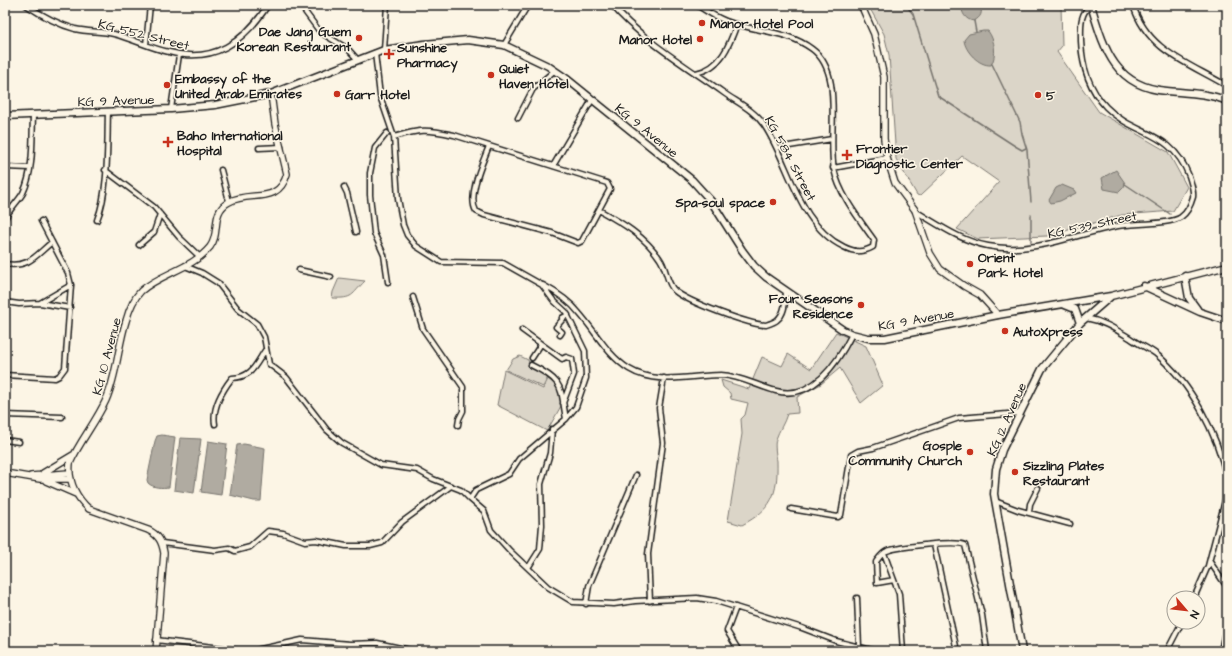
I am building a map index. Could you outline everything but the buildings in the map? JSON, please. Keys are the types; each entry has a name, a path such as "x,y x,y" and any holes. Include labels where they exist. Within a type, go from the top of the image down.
{"main road":[{"path":"1091,5 1103,45 1113,63 1128,78 1151,88 1216,97 1227,102"},
{"name":"KG 9 Avenue","path":"5,116 171,109 215,105 271,94 356,59 384,50 424,44 468,40 504,45 554,71 592,100 705,192 754,266 786,292 852,334 868,338 885,338 998,315 1111,296 1226,265"},
{"path":"1185,276 1189,298 1192,304 1200,312"},
{"path":"1144,286 1200,312 1227,321"},
{"name":"KG 12 Avenue","path":"1022,651 995,501 993,485 996,469 1002,450 1042,369 1080,323 1093,310 1111,296"},
{"path":"1092,299 1093,310"},
{"path":"1062,304 1075,309 1080,323"}],"street":[{"name":"KG 552 Street","path":"26,5 67,26 114,34 179,55 203,55 232,45 252,27 268,5"},
{"path":"146,45 150,5"},
{"path":"300,5 320,32 348,49 356,59"},
{"path":"384,50 387,5"},
{"path":"504,45 528,5"},
{"name":"KG 584 Street","path":"612,5 631,24 696,73 758,116 777,148 798,195 818,226 835,242 855,251 869,249 874,244 840,187 833,168"},
{"path":"697,5 714,16 737,24 791,37 814,50 821,59 828,73 831,89 834,112 832,139 833,168 887,158"},
{"path":"861,5 874,34 884,77 884,139 887,158 895,182 915,210 930,252 940,269 980,295 998,315"},
{"name":"KG 539 Street","path":"915,210 961,238 989,247 1011,249 1038,246 1119,226 1166,221 1182,217 1188,209 1193,196 1192,187 1184,164 1172,148 1161,139 1114,115 1094,92 1088,80 1082,53 1081,28 1082,15 1091,5"},
{"path":"1133,5 1143,29 1160,47 1227,86"},
{"path":"696,73 705,72 719,62 737,24"},
{"path":"375,53 380,96 394,137 398,199 403,225 407,235 416,246 442,262 451,264 481,262 503,263 562,297 578,311 611,355 621,363 645,376 687,379 713,375 734,376 775,391 792,392 809,386 827,373 842,354 852,334"},
{"path":"171,109 179,55"},
{"path":"518,118 533,89 554,71"},
{"path":"221,170 229,202 244,197 262,196 280,187 284,182 287,174 271,94"},
{"path":"553,166 592,100"},
{"path":"97,220 102,208 108,111"},
{"path":"5,217 23,194 30,168 33,115"},
{"path":"394,137 416,130 426,129 454,135 553,166 609,184 610,189 582,241 578,243 552,233 479,213 475,208 473,198 480,169 489,146"},
{"path":"387,133 375,148 370,173 370,195 374,233 384,255 388,282"},
{"path":"777,148 832,139"},
{"path":"259,148 281,147"},
{"path":"5,167 30,168"},
{"path":"105,170 133,190 160,214 186,244 200,257"},
{"path":"344,187 347,193 356,232"},
{"name":"KG 10 Avenue","path":"70,476 70,463 107,399 125,325 135,299 141,292 152,284 200,257 210,247 214,240 217,214 223,205 229,202"},
{"path":"599,210 629,227 644,239 660,259 670,286 676,292 706,307 736,318 766,325 777,320 783,313 786,292"},
{"path":"139,245 154,232 160,214"},
{"path":"5,375 48,378 60,376 66,362 71,284 68,273 42,221"},
{"path":"5,264 17,266 23,265 52,242"},
{"path":"184,266 202,273 218,283 238,309 257,324 262,332 269,364 286,377 327,430 342,443 381,465 417,470 461,490 484,511 491,530 548,587 567,599 586,604 614,604 697,598 724,602 836,641 875,651"},
{"path":"299,270 331,277"},
{"path":"40,303 71,284"},
{"path":"470,499 478,489 509,474 519,459 552,429 566,419 576,407 581,395 587,368 585,351 568,315 553,300 542,285"},
{"path":"413,297 423,329 463,387 463,411 458,425"},
{"path":"5,302 19,304 40,303 70,308"},
{"path":"560,335 562,332 556,327 563,320 562,318 568,315"},
{"path":"1086,318 1099,320 1155,354 1190,392 1201,410 1221,456 1227,479"},
{"path":"522,330 562,360 566,357 572,359 574,362 574,374 563,403"},
{"path":"532,358 541,344"},
{"path":"215,424 214,417 218,401 228,383 232,378 243,378 250,373 266,349"},
{"path":"531,364 546,373 560,386 566,419"},
{"path":"650,601 648,554 663,443 659,408 664,378"},
{"path":"791,509 838,517 841,515 851,455 858,451 873,448 959,418 1020,413"},
{"path":"5,415 62,417"},
{"path":"528,568 540,549 542,525 541,484 550,453 552,429"},
{"path":"5,440 19,442"},
{"path":"40,477 74,455"},
{"path":"5,473 27,477 70,476 76,494 89,509 154,533 162,543 164,553 155,640 156,651"},
{"path":"586,604 589,586 636,475"},
{"path":"40,477 76,494"},
{"path":"162,543 215,550 229,548 235,551 250,547 268,531 283,533 305,541 316,540 346,546 370,546 382,543 402,522 451,486"},
{"path":"1029,512 1030,504 1038,488"},
{"path":"1198,590 1210,562 1227,495"},
{"path":"995,501 1070,524"},
{"path":"894,580 877,583 876,562 884,553 895,549 934,545 959,543 965,545 982,615 987,651"},
{"path":"934,545 957,651"},
{"path":"884,553 899,594 903,651"},
{"path":"1210,562 1227,587"},
{"path":"857,598 859,646"},
{"path":"736,607 727,631 739,651"},
{"path":"1221,651 1227,622"},
{"path":"1166,651 1178,630"},
{"path":"155,640 238,650 256,650 302,640 342,644 377,643 410,650 428,651"}],"shaded area":[{"path":"868,5 1061,5 1062,46 1057,52 1099,112 1168,152 1187,187 1173,211 1122,215 1047,236 978,239 957,229 999,182 962,156 920,196 917,195 896,159 889,55 884,34"},
{"path":"961,5 980,5 981,14 974,21 968,19 962,11"},
{"path":"988,31 994,43 995,53 991,65 986,65 973,57 967,49 964,40 969,34"},
{"path":"1116,170 1125,183 1124,187 1119,192 1104,189 1102,178"},
{"path":"1062,185 1074,190 1076,193 1060,201 1051,203 1049,200 1056,188"},
{"path":"339,278 365,281 352,295 344,298 332,298"},
{"path":"836,332 866,346 883,385 861,403 840,368 821,384 797,397 798,413 787,414 775,441 777,473 771,500 767,507 742,525 728,521 742,434 741,419 745,415 748,403 731,399 730,393 723,387 721,380 749,389 762,357 782,366 788,354 811,369"},
{"path":"520,356 528,360 530,366 548,377 543,387 506,370 513,359"},
{"path":"504,370 543,389 548,379 559,387 561,406 547,431 497,405"},
{"path":"162,435 175,437 169,487 163,488 152,486 147,480 155,441 157,436"},
{"path":"180,438 201,439 194,493 174,490"},
{"path":"208,441 227,444 221,495 201,492"},
{"path":"244,444 265,448 261,501 254,501 230,495 237,445"}],"waterway":[{"path":"906,5 913,14 938,96 1015,146 1022,150 1026,148"},
{"path":"974,21 976,32"},
{"path":"992,64 1020,122 1027,150 1031,202"},
{"path":"1125,184 1170,214"},
{"path":"1031,215 1031,242"}],"place":[{"name":"Manor Hotel Pool","path":"702,23"},
{"name":"Dae Jang Guem Korean Restaurant","path":"359,38"},
{"name":"Manor Hotel","path":"700,39"},
{"name":"Sunshine Pharmacy","path":"389,54"},
{"name":"Quiet Haven Hotel","path":"491,75"},
{"name":"Embassy of the United Arab Emirates","path":"167,85"},
{"name":"Garr Hotel","path":"337,94"},
{"name":"5","path":"1038,95"},
{"name":"Baho International Hospital","path":"168,142"},
{"name":"Frontier Diagnostic Center","path":"847,155"},
{"name":"Spa-soul space","path":"773,202"},
{"name":"Orient Park Hotel","path":"970,264"},
{"name":"Four Seasons Residence","path":"861,305"},
{"name":"AutoXpress","path":"1005,331"},
{"name":"Gosple Community Church","path":"970,452"},
{"name":"Sizzling Plates Restaurant","path":"1015,472"}]}
